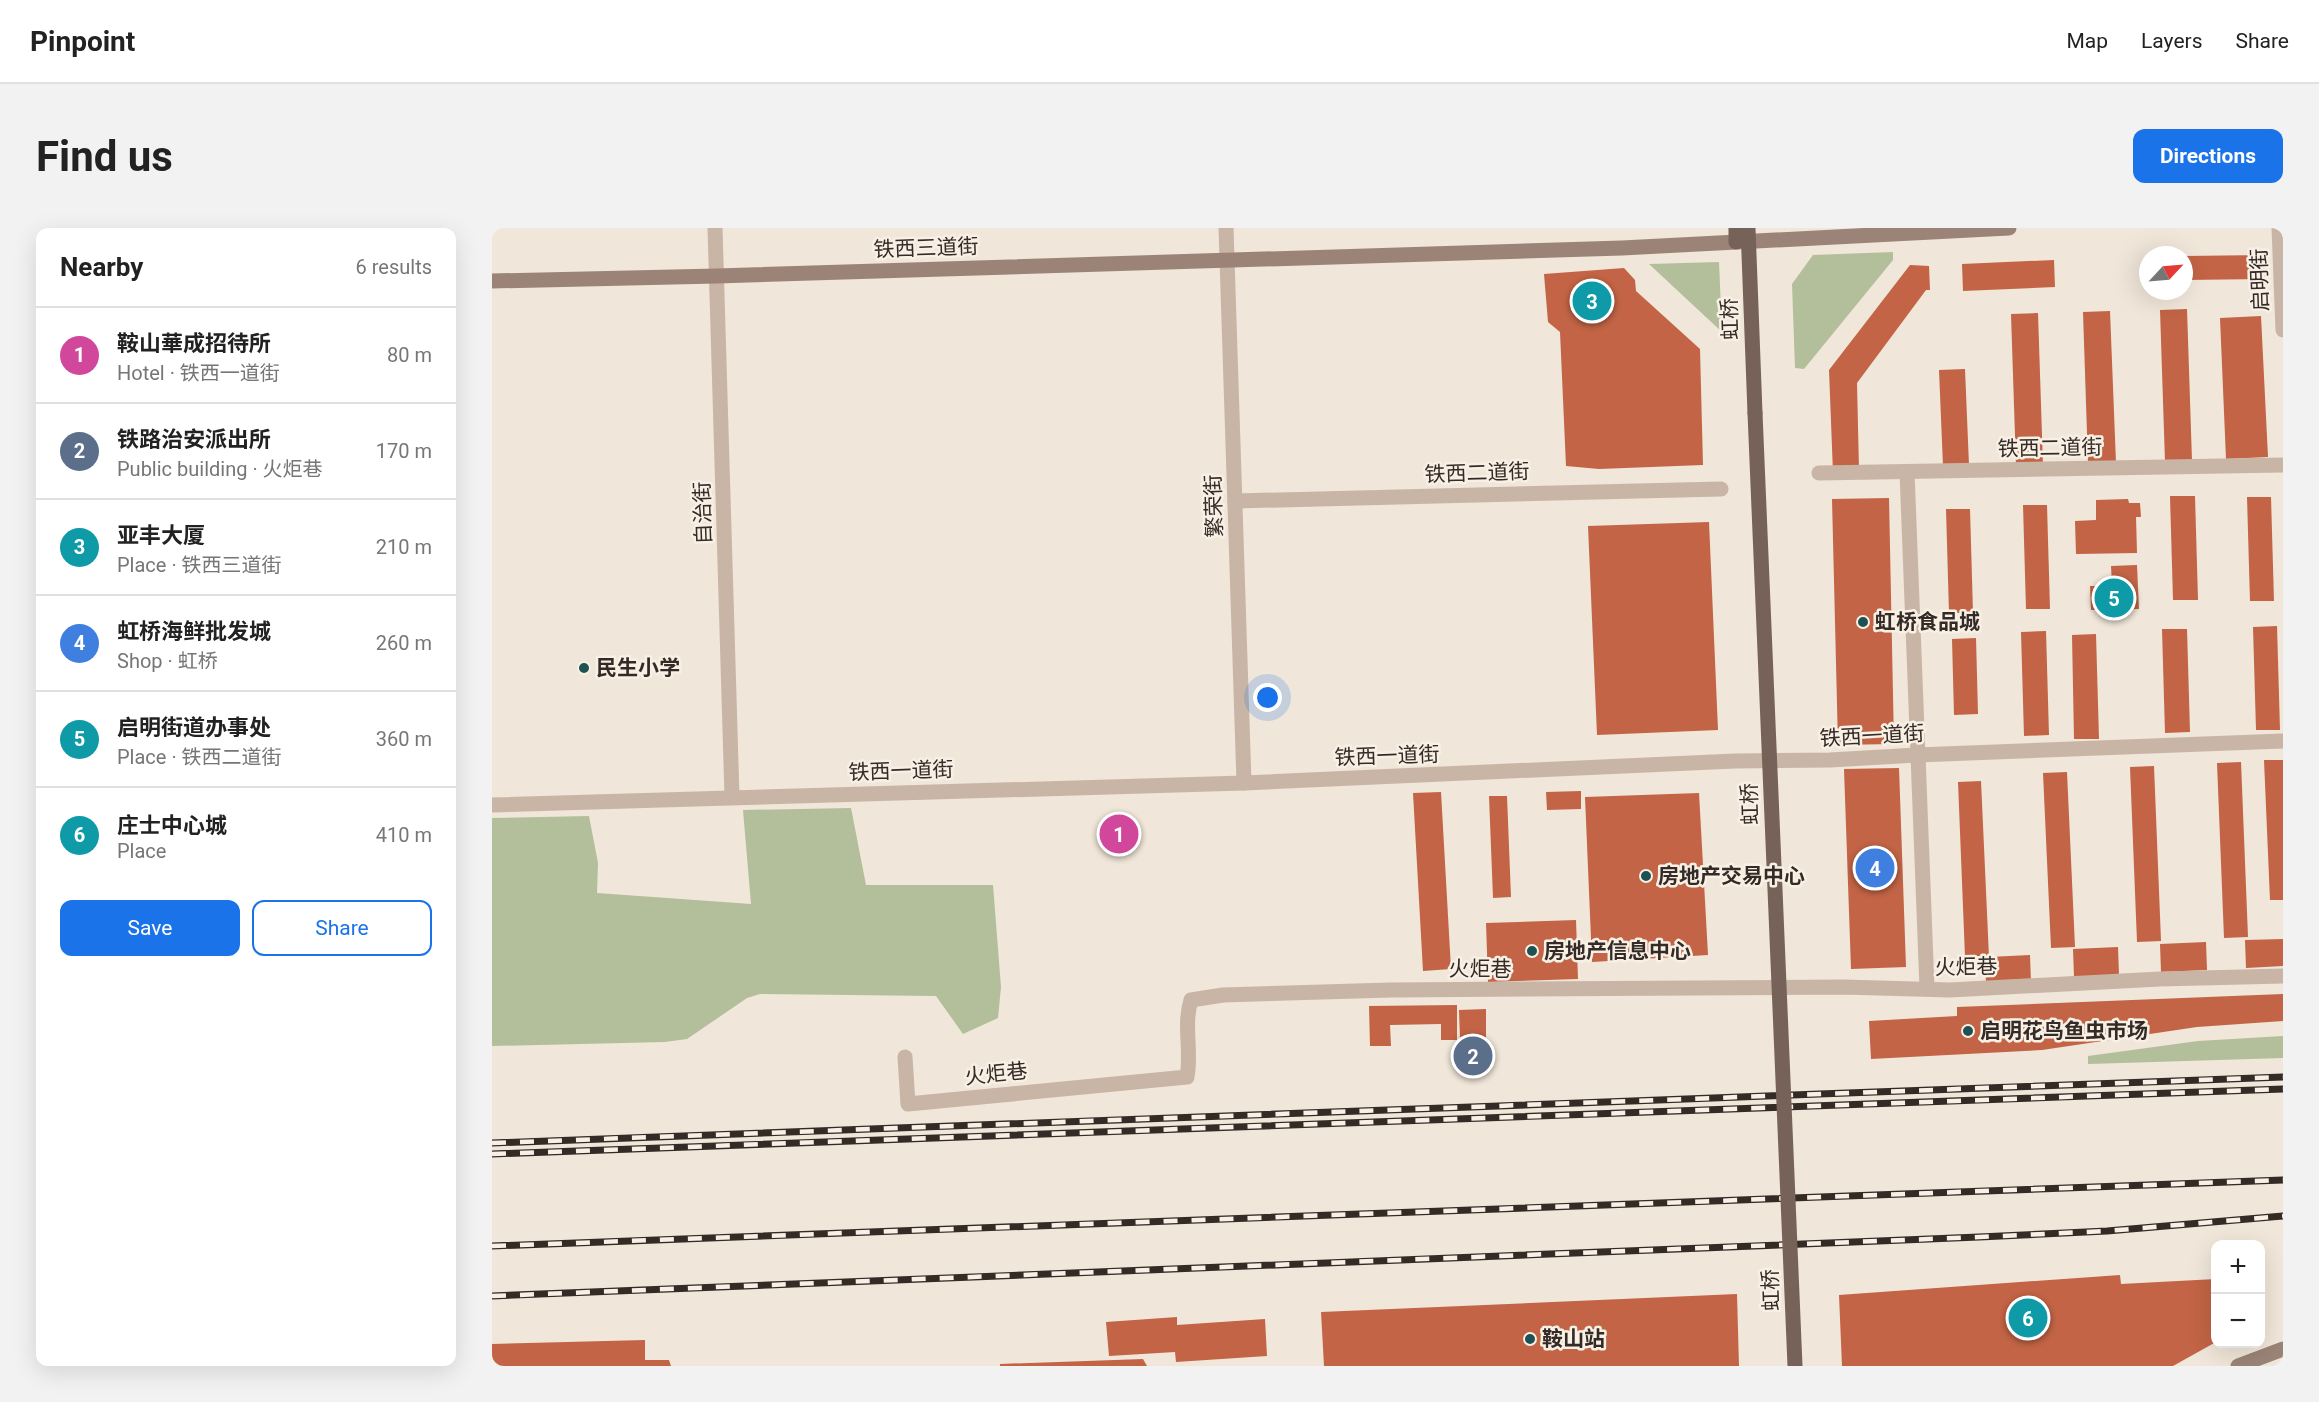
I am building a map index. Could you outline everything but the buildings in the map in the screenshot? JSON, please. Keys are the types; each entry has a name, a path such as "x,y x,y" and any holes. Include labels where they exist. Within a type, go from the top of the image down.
{"main road":[{"name":"铁西三道街","path":"492,281 1622,248 1742,235 2009,228"},
{"name":"虹桥","path":"1742,235 1755,413 1795,1366"},
{"path":"2238,1366 2283,1349"}],"street":[{"name":"自治街","path":"715,228 732,797"},
{"name":"繁荣街","path":"1226,228 1244,783"},
{"name":"启明街","path":"2279,228 2283,330"},
{"name":"铁西二道街","path":"1819,473 2283,465"},
{"path":"1907,472 1927,988"},
{"name":"铁西二道街","path":"1235,501 1721,489"},
{"name":"铁西一道街","path":"492,806 1244,783 1735,761 1830,760 2283,741"},
{"name":"火炬巷","path":"905,1057 908,1104 1187,1077 1189,1063 1186,1015 1191,1000 1223,995 1391,990 1843,987 1950,990 2160,979 2283,976"}],"green space":[{"path":"1893,252 1893,260 1804,369 1795,368 1792,284 1813,255"},
{"path":"1719,262 1722,332 1649,264"},
{"path":"851,808 866,885 993,885 1001,987 998,1018 963,1034 936,996 760,994 747,998 687,1039 665,1042 492,1046 492,818 589,816 598,863 597,893 751,904 743,810"},
{"path":"2283,1036 2283,1058 2088,1064 2088,1056 2198,1041"}],"railway":[{"path":"492,1143 2283,1077"},
{"path":"492,1154 2283,1089"},
{"path":"492,1246 2283,1180"},
{"path":"492,1296 1979,1237 2107,1231 2283,1216"}],"place":[{"name":"亚丰大厦","path":"1592,301"},
{"name":"启明街道办事处","path":"2114,598"},
{"name":"虹桥食品城","path":"1863,622"},
{"name":"民生小学","path":"584,668"},
{"name":"鞍山華成招待所","path":"1119,834"},
{"name":"虹桥海鲜批发城","path":"1875,868"},
{"name":"房地产交易中心","path":"1646,876"},
{"name":"房地产信息中心","path":"1532,951"},
{"name":"启明花鸟鱼虫市场","path":"1968,1031"},
{"name":"铁路治安派出所","path":"1473,1056"},
{"name":"庄士中心城","path":"2028,1318"},
{"name":"鞍山站","path":"1530,1339"}]}
